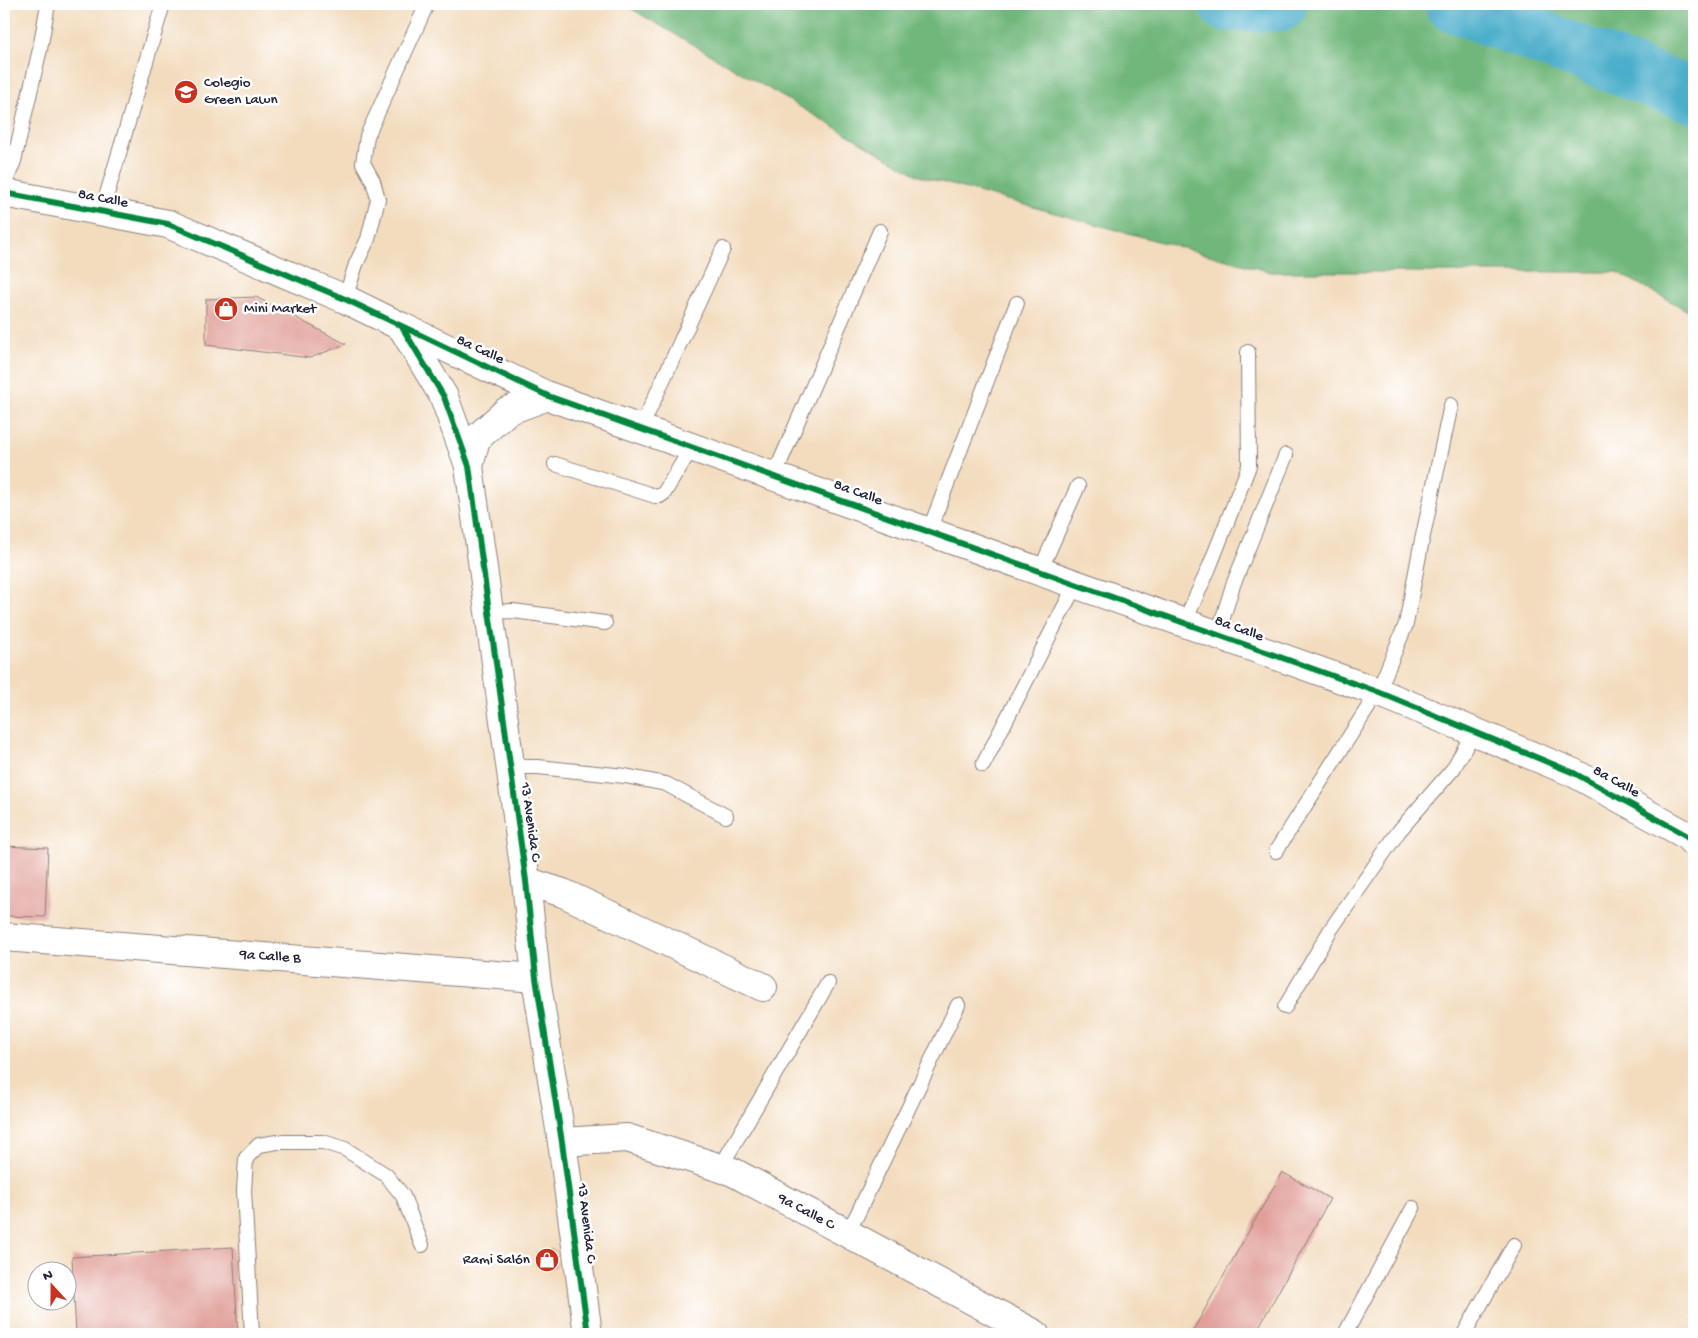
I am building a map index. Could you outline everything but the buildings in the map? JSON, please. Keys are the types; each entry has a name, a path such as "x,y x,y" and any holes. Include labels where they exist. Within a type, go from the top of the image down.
{"street":[{"name":"8a Calle","path":"4,194 168,224 345,299 548,396 1378,692 1574,773 1691,835"},
{"name":"13 Avenida C","path":"402,327 444,397 469,466 526,881 536,978 562,1142 588,1334"},
{"path":"469,466 476,439 507,411 548,396"},
{"path":"526,881 563,894 763,987"},
{"name":"9a Calle B","path":"4,938 536,978"},
{"name":"9a Calle C","path":"562,1142 627,1138 733,1172 1020,1331"}],"lane":[{"path":"4,186 14,161 40,49 48,4"},
{"path":"102,211 163,4"},
{"path":"345,299 356,264 368,239 378,199 374,181 363,162 367,136 427,4"},
{"path":"774,476 880,231"},
{"path":"641,428 724,249"},
{"path":"929,531 1017,304"},
{"path":"1184,623 1209,568 1249,466 1248,352"},
{"path":"1276,851 1378,692 1406,624 1451,405"},
{"path":"555,464 660,496 664,494 692,447"},
{"path":"1218,634 1233,585 1286,454"},
{"path":"1040,571 1078,486"},
{"path":"983,765 1076,584"},
{"path":"489,612 513,611 605,623"},
{"path":"1286,1008 1331,929 1399,831 1453,769 1474,732"},
{"path":"510,767 538,766 606,774 666,784 726,816"},
{"path":"720,1168 828,983"},
{"path":"846,1233 958,1005"},
{"path":"252,1334 244,1192 246,1158 259,1145 277,1142 323,1142 345,1149 386,1175 404,1196 422,1245"},
{"path":"1345,1334 1413,1208"},
{"path":"1464,1334 1514,1245"}],"green space":[{"path":"623,4 1694,4 1694,314 1617,272 1271,272 919,176"}],"waterway":[{"path":"1226,4 1280,4"},
{"path":"1452,4 1694,96"}],"cycle path":[{"path":"4,193 168,224 345,299 548,396 1378,692 1574,773 1686,835 1694,843"},
{"path":"402,327 444,397 469,466 526,881 536,978 562,1142 588,1334"}],"place":[{"name":"Colegio Green Lawn","path":"186,92"},
{"name":"Mini Market","path":"226,309"},
{"name":"Rami Salón","path":"547,1260"}]}
